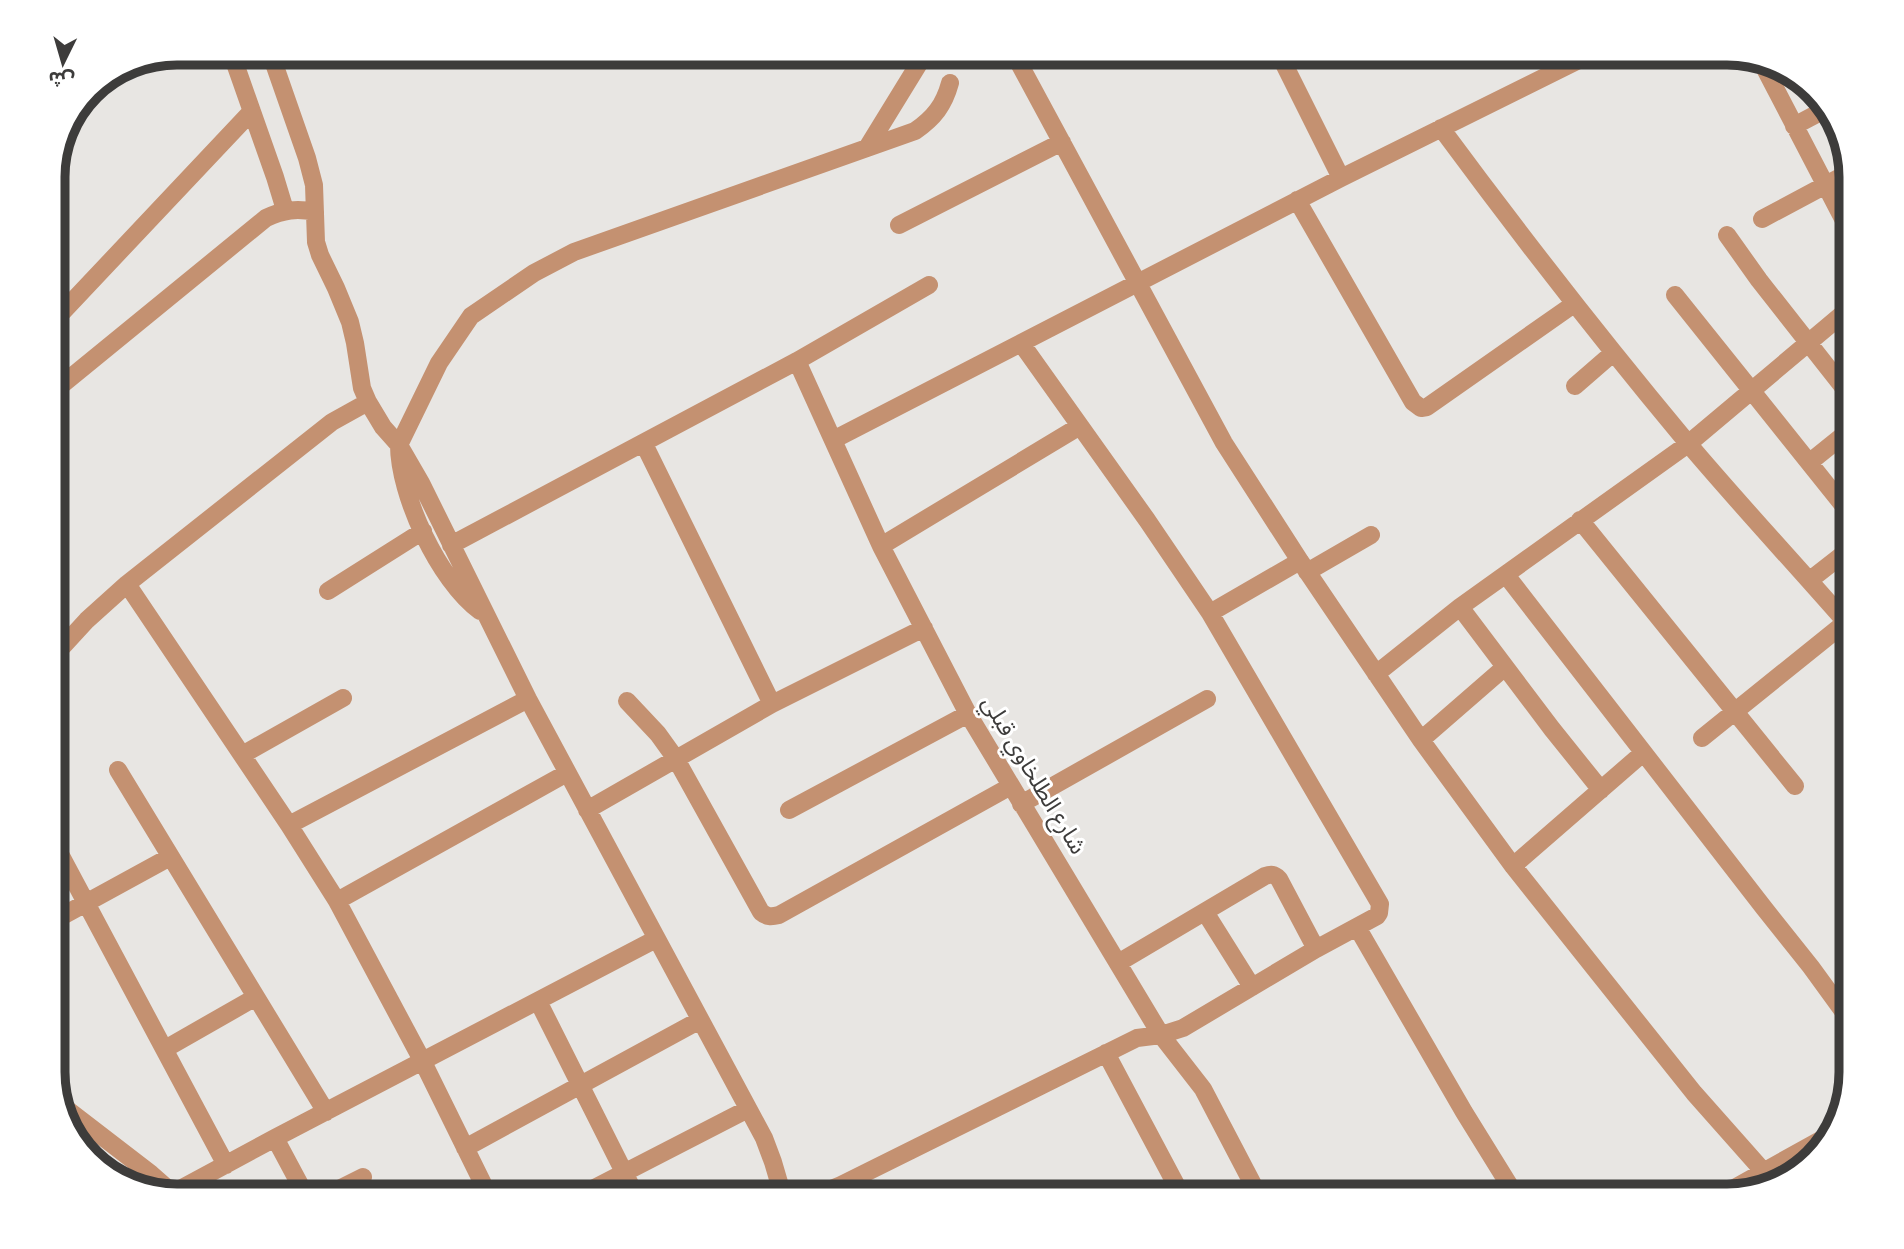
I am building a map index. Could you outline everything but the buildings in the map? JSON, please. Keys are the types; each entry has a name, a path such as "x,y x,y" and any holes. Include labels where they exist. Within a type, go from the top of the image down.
{"street":[{"path":"236,65 285,211"},
{"path":"275,65 314,185 316,242 350,322 362,388 368,402 383,427 399,445 421,483 528,699 764,1138 779,1184"},
{"path":"867,148 918,65"},
{"path":"1020,65 1224,443 1303,566 1421,740 1513,866 1694,1093 1764,1172"},
{"path":"1284,65 1341,178"},
{"path":"833,440 1297,200 1569,65"},
{"path":"1767,72 1839,210"},
{"path":"486,615 462,596 453,584 423,531 409,499 399,458 399,445 439,363 471,316 534,273 574,253 915,131 938,111 946,98 950,83"},
{"path":"65,309 252,111"},
{"path":"1794,126 1818,113"},
{"path":"1441,128 1613,353 1688,444 1839,613"},
{"path":"899,225 1062,142"},
{"path":"1762,219 1839,178"},
{"path":"1297,200 1413,402 1422,408 1574,304"},
{"path":"65,382 258,224 275,213 297,209 315,212"},
{"path":"1727,235 1759,280 1839,380"},
{"path":"451,545 797,361 929,285"},
{"path":"1675,295 1839,499"},
{"path":"1376,674 1460,607 1688,444 1839,318"},
{"path":"843,1184 1106,1052 1137,1038 1161,1035 1183,1028 1380,913 1380,904 1210,613 1021,343"},
{"path":"1574,386 1613,353"},
{"name":"شارع الطلخاوي قبلي","path":"797,361 881,546 968,714 1161,1035 1203,1089 1253,1184"},
{"path":"65,644 127,584 332,422 368,402"},
{"path":"881,546 1080,426"},
{"path":"1810,462 1839,439"},
{"path":"644,444 772,704"},
{"path":"1580,520 1795,786"},
{"path":"328,591 423,531"},
{"path":"1210,613 1371,535"},
{"path":"1810,580 1839,558"},
{"path":"1506,575 1839,1005"},
{"path":"127,584 337,901 423,1062 483,1184"},
{"path":"1460,607 1601,790"},
{"path":"587,810 772,704 924,628"},
{"path":"1702,738 1839,633"},
{"path":"1421,740 1504,667"},
{"path":"242,755 343,698"},
{"path":"289,825 528,699"},
{"path":"1021,804 1207,699"},
{"path":"627,701 676,759 761,912 766,916 779,915 1011,786"},
{"path":"789,810 968,714"},
{"path":"1513,866 1643,753"},
{"path":"117,771 326,1112"},
{"path":"337,901 567,773"},
{"path":"65,915 170,857"},
{"path":"65,863 226,1165"},
{"path":"1118,964 1265,876 1275,875 1316,949"},
{"path":"1205,912 1252,986"},
{"path":"1357,927 1509,1184"},
{"path":"193,1184 275,1138 656,939"},
{"path":"165,1049 256,997"},
{"path":"538,1001 630,1184"},
{"path":"465,1148 700,1020"},
{"path":"1106,1052 1176,1184"},
{"path":"602,1184 748,1108"},
{"path":"74,1115 158,1182"},
{"path":"275,1138 300,1184"},
{"path":"1745,1182 1812,1145"},
{"path":"349,1184 363,1177"}]}
